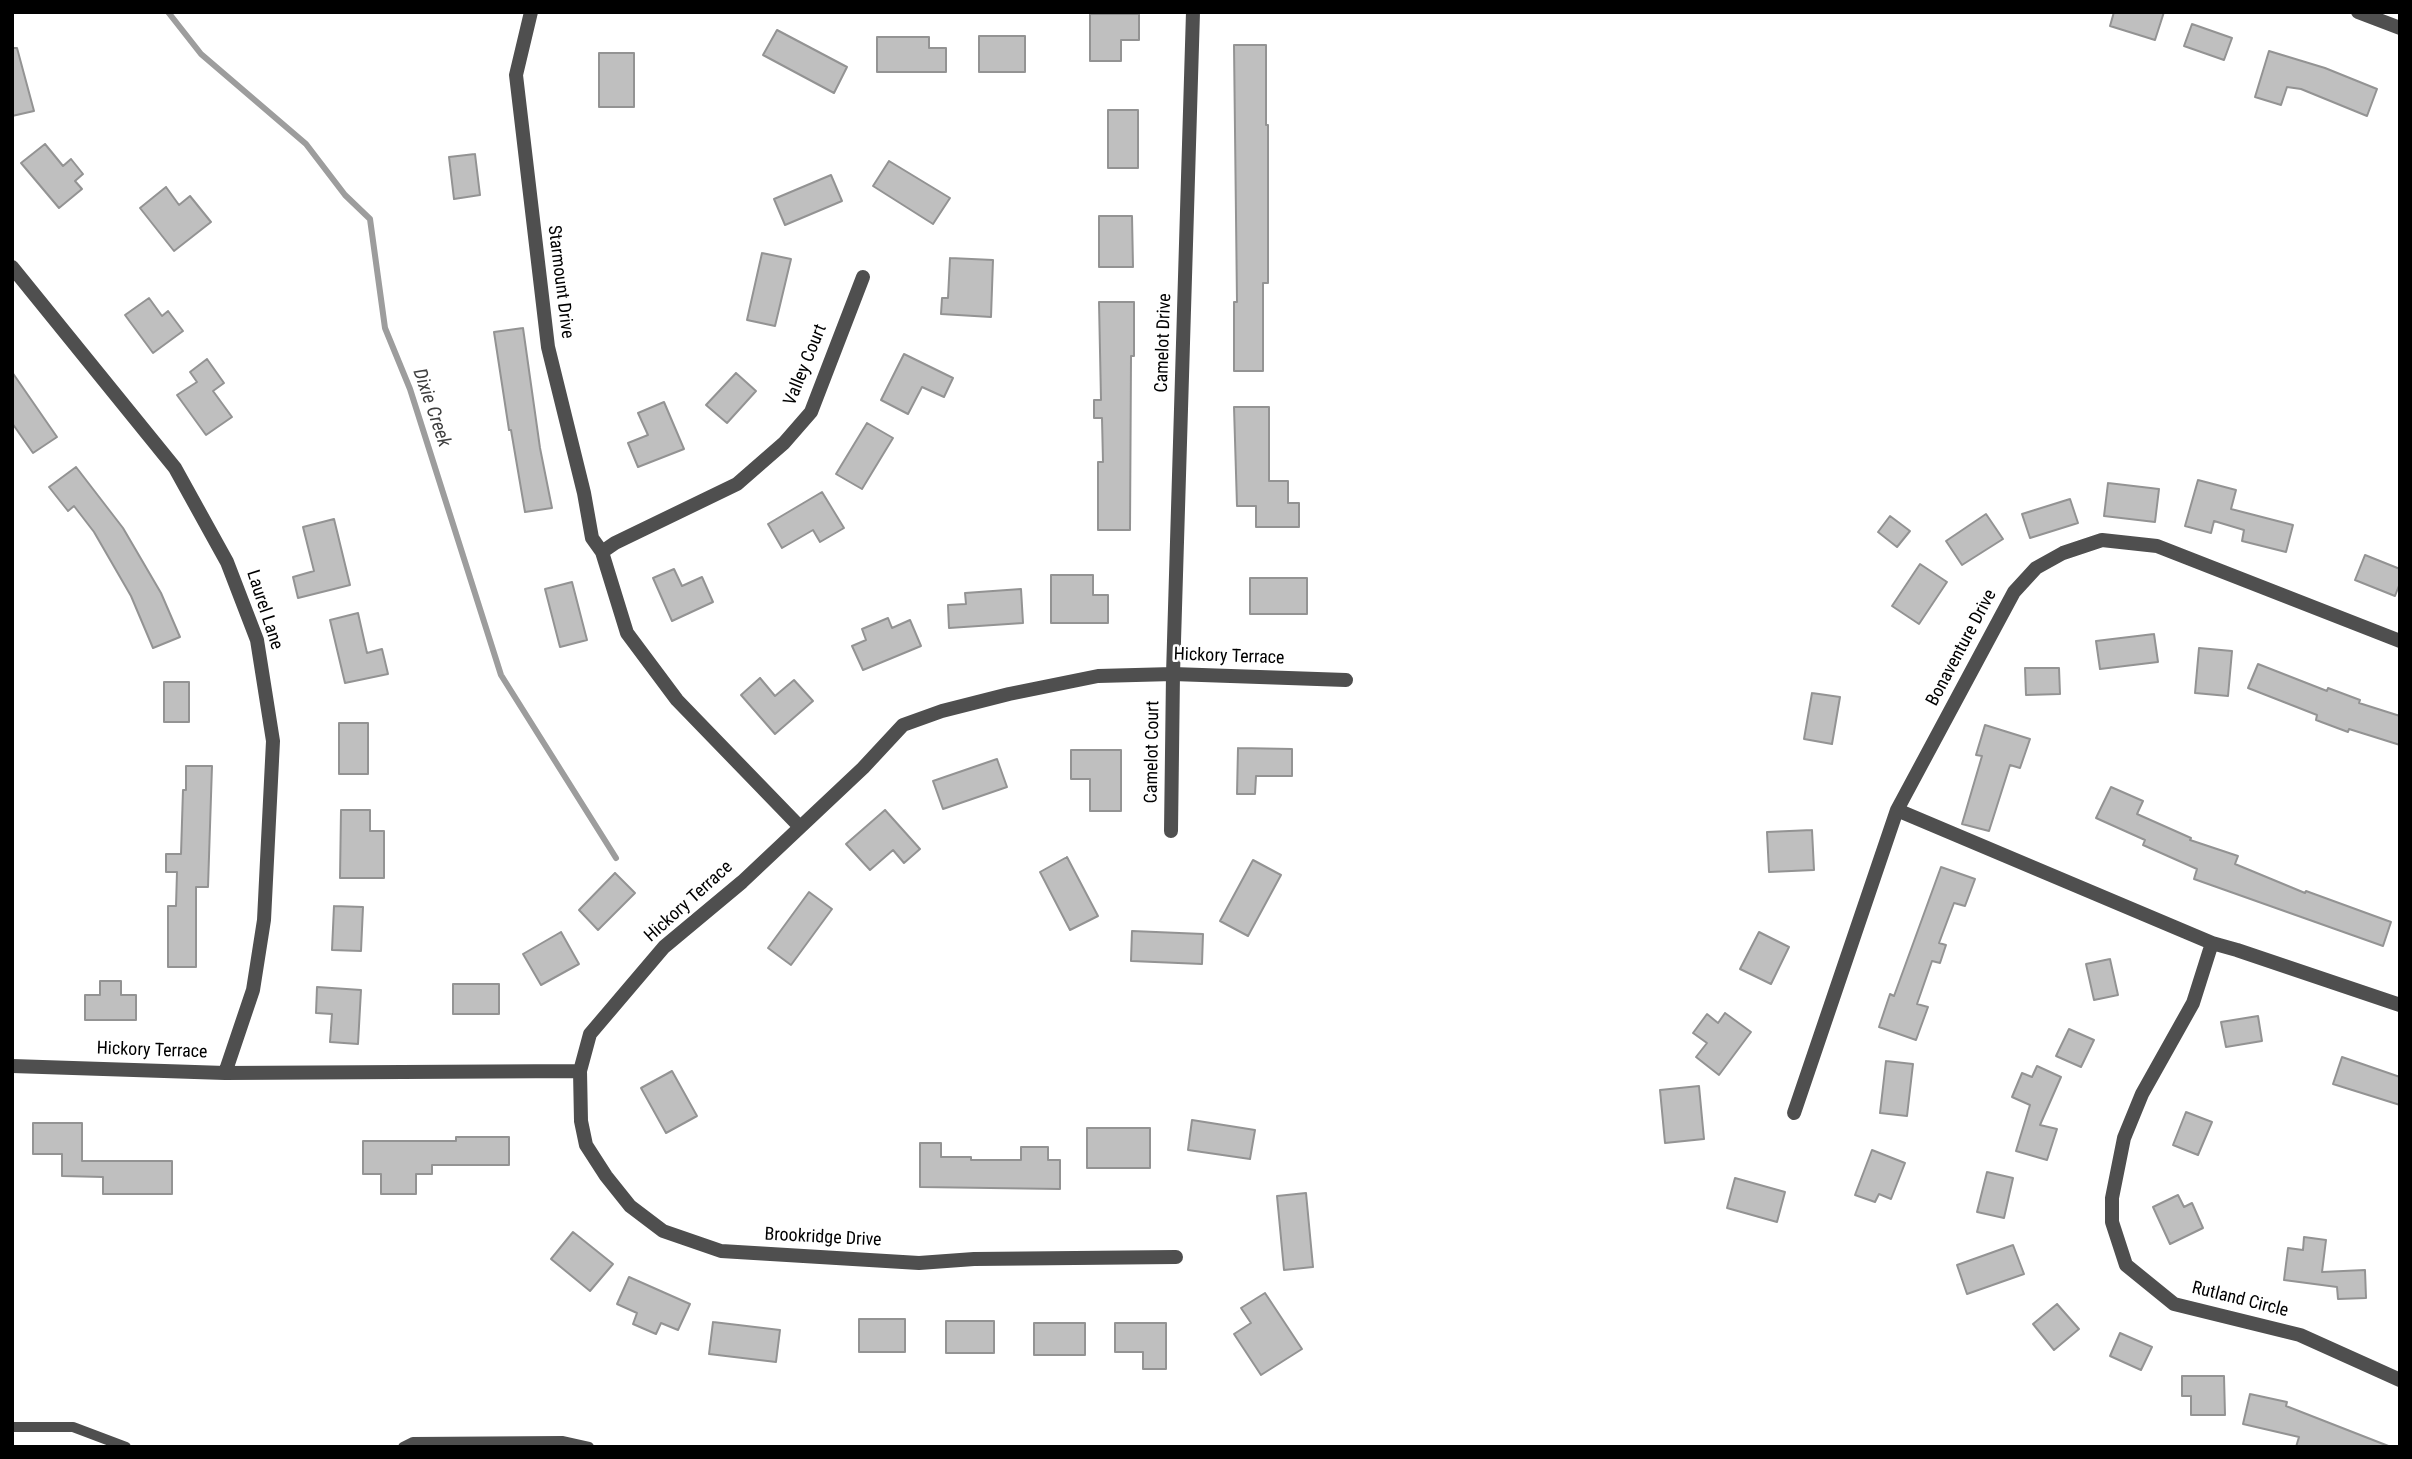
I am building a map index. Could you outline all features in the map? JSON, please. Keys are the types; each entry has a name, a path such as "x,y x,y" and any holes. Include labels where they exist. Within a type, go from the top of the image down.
{"street":[{"name":"Starmount Drive","path":"531,12 516,75 528,190 548,347 584,493 592,538 602,552 627,633 677,700 800,827"},
{"name":"Camelot Drive","path":"1173,674 1193,12"},
{"path":"2358,12 2400,28"},
{"name":"Laurel Lane","path":"12,267 175,468 227,562 257,640 273,741 264,919 253,990 225,1073"},
{"name":"Valley Court","path":"602,552 615,543 737,484 784,443 811,412 863,277"},
{"name":"Bonaventure Drive","path":"1794,1113 1897,810 2014,592 2036,568 2063,553 2102,540 2157,546 2400,641"},
{"name":"Hickory Terrace","path":"12,1066 225,1073 580,1071 590,1034 664,947 742,882 863,768 903,725 942,711 1009,694 1098,676 1173,674 1346,680"},
{"name":"Camelot Court","path":"1171,831 1173,674"},
{"path":"1897,810 2212,943 2400,1004"},
{"name":"Rutland Circle","path":"2212,943 2193,1003 2142,1094 2124,1138 2112,1198 2112,1222 2126,1265 2174,1304 2300,1335 2400,1380"},
{"name":"Brookridge Drive","path":"580,1071 581,1121 586,1145 614,1186 630,1206 663,1231 721,1251 919,1263 974,1259 1176,1257"}],"lane":[{"path":"12,1427 73,1427 126,1447"},
{"path":"403,1447 413,1442 562,1441 589,1447"}],"building":[{"path":"2114,12 2164,12 2155,40 2110,26"},
{"path":"1090,14 1139,14 1139,40 1121,40 1121,61 1090,61"},
{"path":"2192,24 2232,38 2224,60 2184,46"},
{"path":"777,30 847,67 834,93 763,55"},
{"path":"979,36 1025,36 1025,72 979,72"},
{"path":"877,37 929,37 929,48 946,48 946,72 877,72"},
{"path":"1234,45 1266,45 1268,283 1263,283 1263,371 1234,371 1234,302 1237,302"},
{"path":"12,48 17,48 34,111 12,116"},
{"path":"2269,51 2325,68 2377,89 2367,116 2301,89 2287,87 2281,105 2255,97"},
{"path":"599,53 634,53 634,107 599,107"},
{"path":"1108,110 1138,110 1138,168 1108,168"},
{"path":"45,144 63,166 71,159 83,174 75,181 82,189 59,208 21,163"},
{"path":"475,154 480,195 454,199 449,157"},
{"path":"889,161 950,198 933,224 873,186"},
{"path":"831,175 842,201 785,225 774,199"},
{"path":"166,187 179,205 190,196 211,222 174,251 140,208"},
{"path":"1099,216 1132,216 1133,267 1099,267"},
{"path":"762,253 791,259 775,326 747,320"},
{"path":"950,258 993,260 991,317 941,314 942,298 948,298"},
{"path":"149,298 162,316 168,311 183,331 153,353 125,315"},
{"path":"1099,302 1134,302 1130,530 1098,530 1098,462 1103,462 1102,418 1094,418 1094,400 1101,400"},
{"path":"523,328 540,448 552,508 525,512 494,332"},
{"path":"904,354 953,378 944,397 922,387 908,414 881,400"},
{"path":"207,359 224,383 213,391 232,417 206,435 177,395 197,382 190,372"},
{"path":"12,372 57,437 33,453 12,423"},
{"path":"736,373 756,391 727,423 706,405"},
{"path":"664,402 684,449 638,467 628,443 648,435 638,413"},
{"path":"1234,407 1269,407 1269,481 1288,481 1288,503 1299,503 1299,527 1256,527 1256,506 1237,506"},
{"path":"867,423 893,438 862,489 836,474"},
{"path":"76,467 123,528 161,593 180,637 153,648 131,596 94,532 74,506 68,511 49,487"},
{"path":"2198,480 2236,490 2231,509 2293,525 2286,552 2242,541 2244,530 2214,521 2211,533 2185,526"},
{"path":"2108,483 2159,489 2155,522 2104,516"},
{"path":"822,492 844,528 820,542 813,530 782,548 768,524"},
{"path":"2070,499 2078,523 2030,538 2022,514"},
{"path":"1986,514 2003,539 1962,565 1946,541"},
{"path":"1890,516 1910,531 1897,547 1878,532"},
{"path":"334,519 350,585 298,598 293,577 314,571 303,527"},
{"path":"2365,555 2400,569 2400,583 2395,596 2355,580"},
{"path":"1920,564 1947,582 1919,624 1892,606"},
{"path":"674,569 682,586 702,577 713,602 672,621 653,578"},
{"path":"1051,575 1093,575 1093,595 1108,595 1108,623 1051,623"},
{"path":"1250,578 1307,578 1307,614 1250,614"},
{"path":"572,582 587,640 560,647 545,589"},
{"path":"1021,589 1023,623 949,628 948,605 966,604 965,593"},
{"path":"358,613 367,653 382,649 388,674 345,683 330,620"},
{"path":"888,618 892,628 910,620 921,646 863,670 852,646 866,640 862,629"},
{"path":"2154,634 2158,662 2100,669 2096,641"},
{"path":"2199,648 2232,651 2228,696 2195,693"},
{"path":"2258,664 2400,716 2400,745 2349,729 2348,732 2316,720 2317,715 2248,688"},
{"path":"2025,668 2059,668 2060,694 2026,695"},
{"path":"760,678 775,696 794,680 813,701 775,734 741,695"},
{"path":"164,682 189,682 189,722 164,722"},
{"path":"1812,693 1840,697 1832,744 1804,739"},
{"path":"339,723 368,723 368,774 339,774"},
{"path":"1985,725 2030,739 2020,768 2010,765 1989,831 1962,824 1982,756 1976,755"},
{"path":"1238,748 1292,749 1292,776 1256,776 1255,794 1237,794"},
{"path":"1071,750 1121,750 1121,811 1090,811 1090,779 1071,779"},
{"path":"997,759 1007,787 943,809 933,781"},
{"path":"186,766 212,766 208,887 196,887 196,967 168,967 168,906 176,906 177,872 166,872 166,854 181,854"},
{"path":"2111,787 2143,801 2137,814 2191,838 2190,840 2238,856 2235,864 2305,893 2306,891 2391,922 2383,946 2194,879 2197,869 2143,845 2145,840 2096,818"},
{"path":"341,810 370,810 370,831 384,831 384,878 340,878"},
{"path":"885,810 920,849 904,863 893,850 870,870 846,844"},
{"path":"1812,830 1814,870 1769,872 1767,832"},
{"path":"1067,857 1098,916 1070,930 1040,872"},
{"path":"1253,860 1281,875 1248,936 1220,921"},
{"path":"1941,867 1975,879 1965,906 1954,903 1939,943 1946,945 1940,963 1932,961 1917,1004 1928,1007 1916,1040 1879,1027 1890,994 1894,996"},
{"path":"615,873 635,893 598,930 579,910"},
{"path":"809,892 832,909 791,965 768,948"},
{"path":"334,906 363,907 361,951 332,950"},
{"path":"1132,931 1203,934 1202,964 1131,961"},
{"path":"561,932 579,964 541,985 523,954"},
{"path":"1759,932 1789,947 1771,984 1740,969"},
{"path":"2110,959 2118,995 2094,1000 2086,964"},
{"path":"100,981 121,981 121,995 136,995 136,1020 85,1020 85,995 100,995"},
{"path":"453,984 499,984 499,1014 453,1014"},
{"path":"317,987 361,990 358,1044 330,1042 332,1014 316,1013"},
{"path":"1725,1013 1751,1032 1719,1075 1696,1057 1707,1043 1693,1033 1707,1014 1718,1023"},
{"path":"2258,1016 2262,1041 2226,1047 2221,1022"},
{"path":"2069,1029 2094,1040 2081,1067 2056,1056"},
{"path":"2342,1057 2400,1077 2400,1105 2333,1084"},
{"path":"1886,1061 1913,1064 1907,1116 1880,1113"},
{"path":"2037,1066 2061,1077 2040,1125 2057,1129 2047,1160 2016,1151 2030,1105 2012,1097 2022,1073 2032,1077"},
{"path":"672,1071 697,1116 666,1133 641,1088"},
{"path":"1699,1086 1704,1139 1665,1143 1660,1090"},
{"path":"2186,1112 2212,1122 2198,1155 2173,1145"},
{"path":"1192,1120 1255,1130 1250,1159 1188,1150"},
{"path":"33,1123 82,1123 82,1161 172,1161 172,1194 103,1194 103,1177 62,1176 62,1154 33,1154"},
{"path":"1087,1128 1150,1128 1150,1168 1087,1168"},
{"path":"456,1137 509,1137 509,1165 432,1165 432,1174 416,1174 416,1194 381,1194 381,1174 363,1174 363,1141 456,1141"},
{"path":"920,1143 941,1143 941,1157 971,1157 971,1160 1021,1160 1021,1147 1048,1147 1048,1160 1060,1160 1060,1189 920,1187"},
{"path":"1872,1150 1905,1163 1891,1199 1879,1194 1875,1202 1855,1195"},
{"path":"1987,1172 2013,1178 2004,1218 1977,1212"},
{"path":"1735,1178 1785,1192 1777,1222 1727,1208"},
{"path":"1306,1193 1313,1267 1284,1270 1277,1196"},
{"path":"2178,1195 2184,1207 2192,1203 2203,1228 2170,1244 2153,1207"},
{"path":"573,1232 613,1264 590,1291 551,1259"},
{"path":"2304,1237 2326,1240 2322,1272 2365,1270 2366,1298 2338,1299 2337,1287 2284,1280 2288,1248 2303,1250"},
{"path":"2013,1245 2024,1274 1967,1294 1957,1265"},
{"path":"629,1277 690,1304 678,1330 661,1323 656,1334 633,1324 637,1313 617,1304"},
{"path":"1265,1293 1302,1349 1261,1375 1234,1334 1251,1323 1241,1308"},
{"path":"2057,1304 2079,1329 2054,1350 2033,1324"},
{"path":"859,1319 905,1319 905,1352 859,1352"},
{"path":"946,1321 994,1321 994,1353 946,1353"},
{"path":"713,1322 780,1330 776,1362 709,1354"},
{"path":"1034,1323 1085,1323 1085,1355 1034,1355"},
{"path":"1115,1323 1166,1323 1166,1369 1143,1369 1143,1352 1115,1352"},
{"path":"2120,1333 2152,1347 2141,1370 2110,1356"},
{"path":"2182,1376 2224,1376 2225,1415 2191,1415 2191,1396 2182,1396"},
{"path":"2250,1394 2287,1402 2286,1406 2391,1447 2296,1447 2299,1437 2243,1424"}],"waterway":[{"name":"Dixie Creek","path":"168,12 201,54 306,144 345,195 370,219 385,328 410,389 501,675 616,858"}]}
